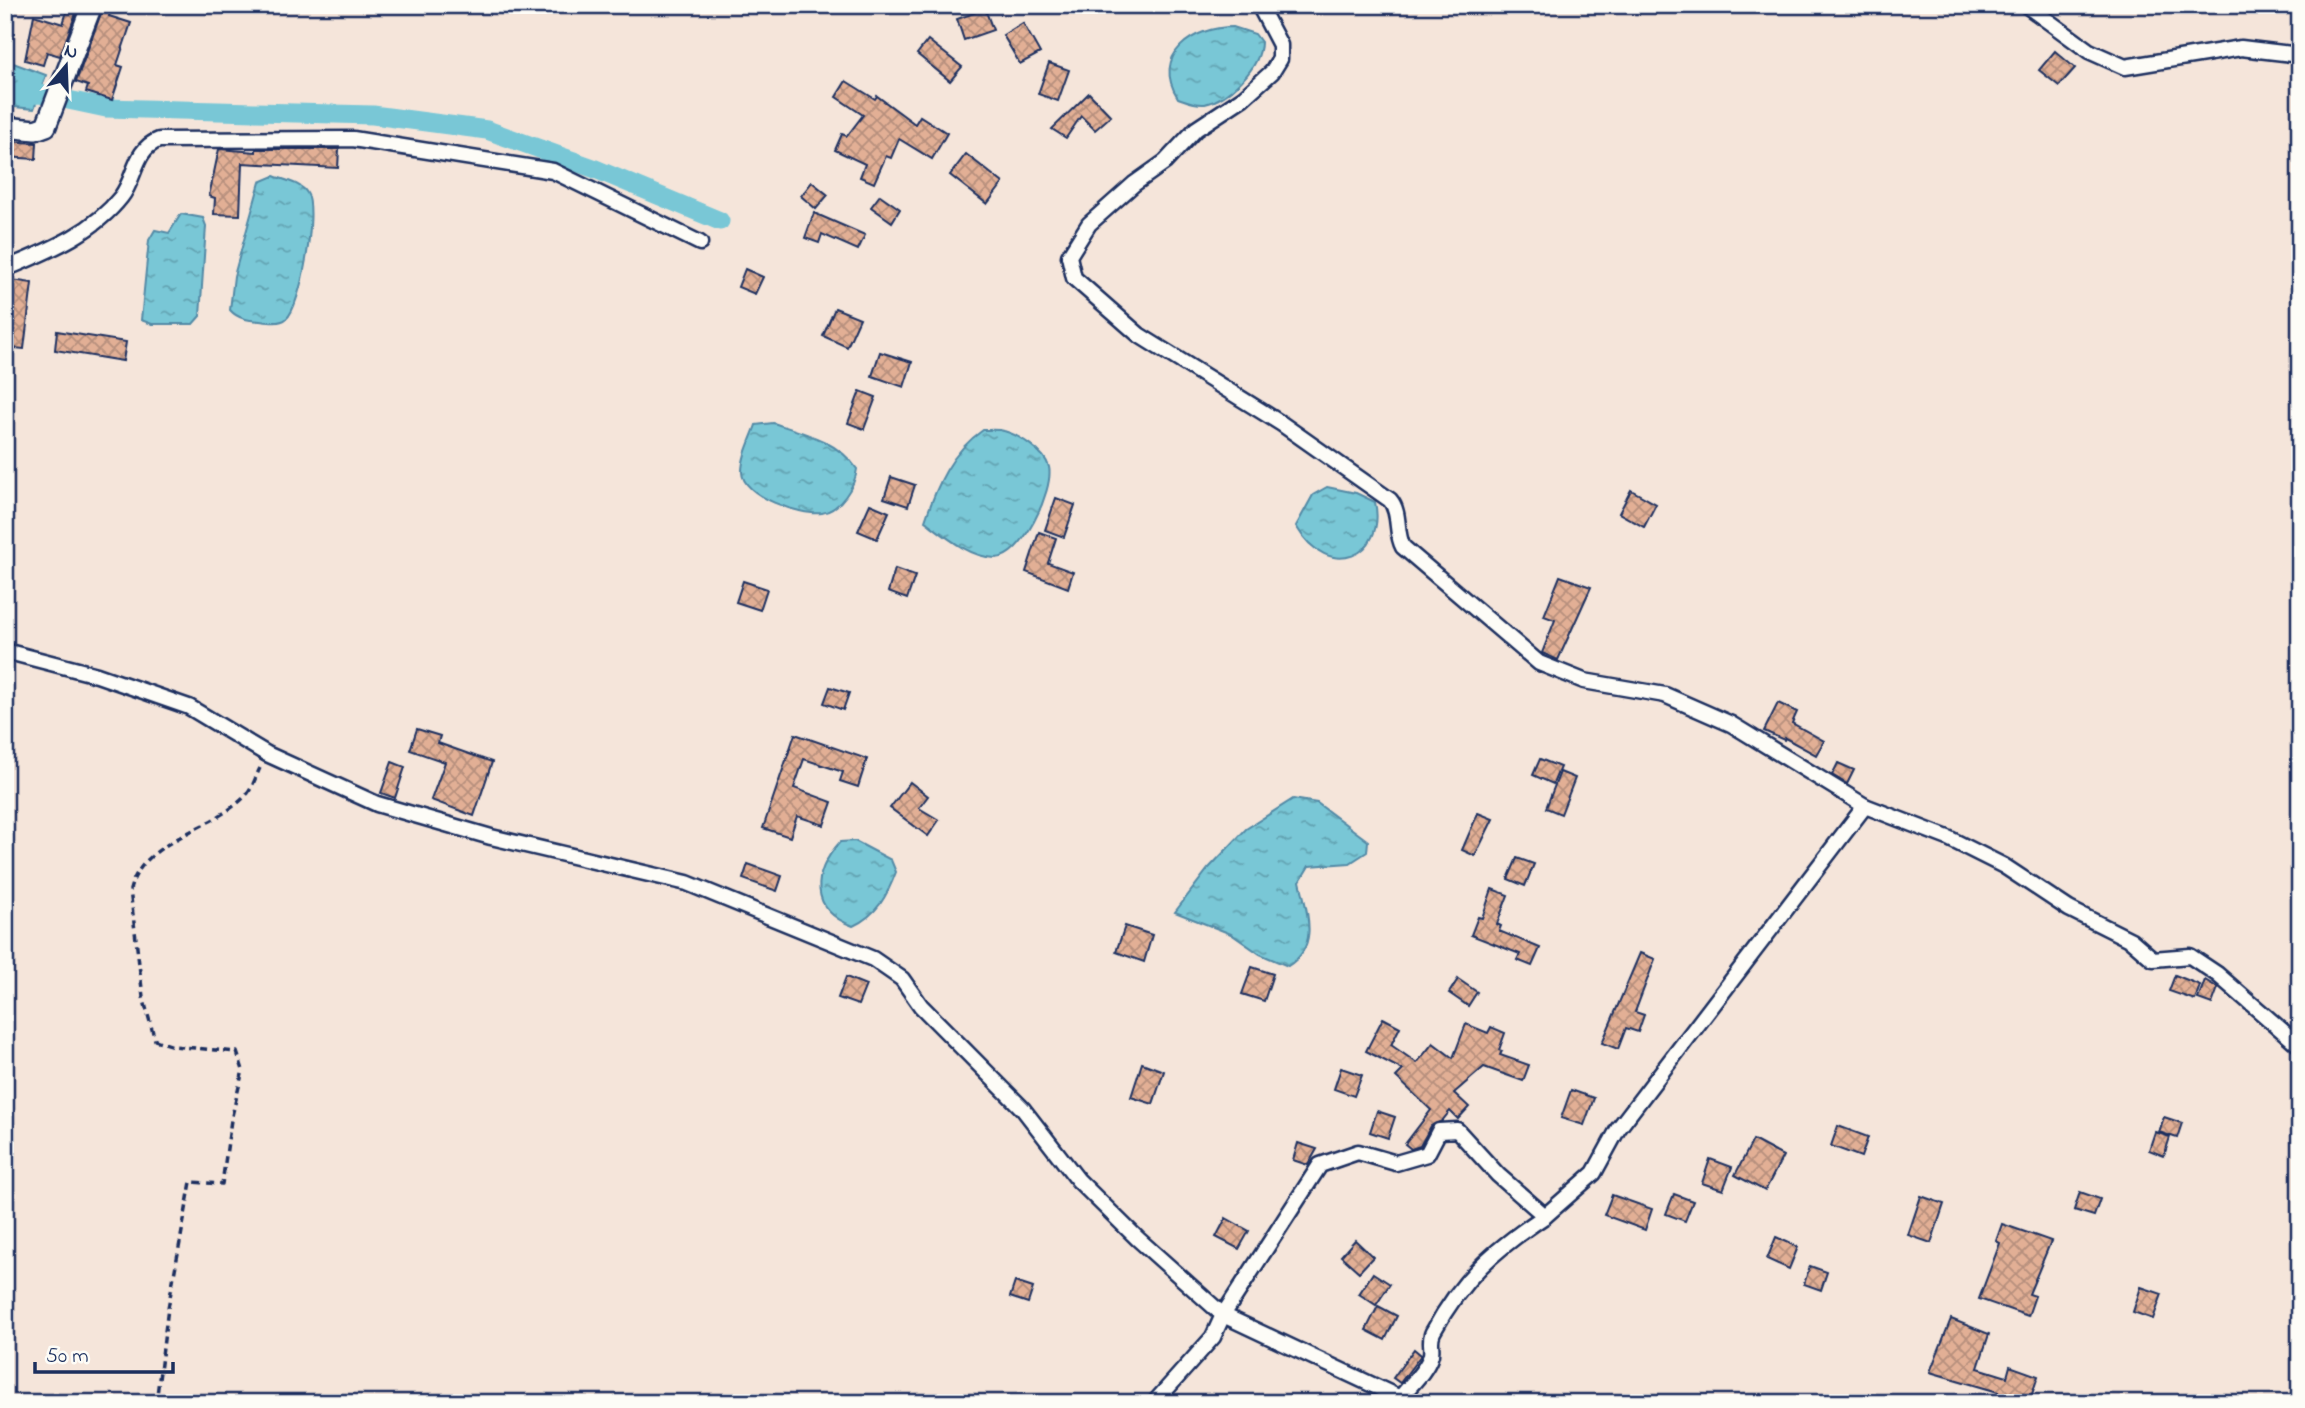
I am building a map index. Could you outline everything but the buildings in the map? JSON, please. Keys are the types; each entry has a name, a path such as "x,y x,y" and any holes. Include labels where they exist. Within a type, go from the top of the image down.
{"street":[{"path":"5,127 35,130 46,127 92,5"},
{"path":"1259,5 1280,45 1280,59 1272,72 1243,98 1196,129 1165,162 1089,224 1069,256 1074,278 1139,335 1282,424 1390,500 1395,506 1399,540 1403,547 1539,663 1584,681 1665,695 1731,724 1865,806 1948,838 2004,866 2069,909 2131,940 2153,958 2190,956 2217,974 2300,1046"},
{"path":"2026,5 2089,51 2125,67 2241,48 2300,55"},
{"path":"5,269 82,234 122,196 143,149 159,139 353,139 553,171 700,243"},
{"path":"5,651 97,675 190,707 267,754 377,804 491,837 687,883 873,958 902,979 921,1006 1023,1109 1078,1180 1138,1239 1223,1315 1406,1400 1432,1355 1430,1338 1463,1284 1498,1248 1545,1216 1594,1173 1618,1129 1865,806"},
{"path":"1154,1403 1213,1337 1223,1315 1320,1165 1358,1152 1396,1163 1427,1154 1439,1131 1457,1130 1498,1175 1545,1216"}],"path":[{"path":"156,1403 168,1308 191,1182 222,1184 231,1120 243,1070 237,1052 173,1046 155,1040 143,997 130,890 134,873 149,858 215,820 248,792 267,754"}],"water":[{"path":"1233,27 1255,34 1261,42 1260,52 1250,71 1233,89 1214,101 1198,104 1178,98 1171,83 1170,69 1180,46 1204,32"},
{"path":"5,60 46,75 34,109 5,106"},
{"path":"274,176 297,184 307,193 310,203 309,237 302,279 292,311 281,322 251,320 230,310 234,276 260,182"},
{"path":"181,214 203,218 206,226 200,316 193,324 152,324 141,320 149,240 155,230 169,233"},
{"path":"773,423 830,445 849,459 857,469 850,490 835,507 822,513 787,508 762,496 745,481 742,472 743,460 756,425"},
{"path":"983,430 1002,430 1017,436 1037,450 1049,467 1046,491 1034,522 1016,547 995,558 967,550 925,521 946,470 962,448"},
{"path":"1327,487 1356,493 1375,502 1376,521 1372,537 1364,548 1352,556 1339,558 1324,554 1309,544 1296,526 1313,495"},
{"path":"1293,799 1317,803 1368,841 1367,852 1350,863 1309,866 1300,881 1308,917 1308,939 1298,958 1288,966 1260,954 1231,934 1175,912 1208,869 1246,829"},
{"path":"855,841 891,860 896,872 880,904 869,916 853,926 828,910 822,901 820,878 824,866 840,842"}],"waterway":[{"path":"5,95 40,94 106,108 373,115 487,130 593,168 720,221"}]}
